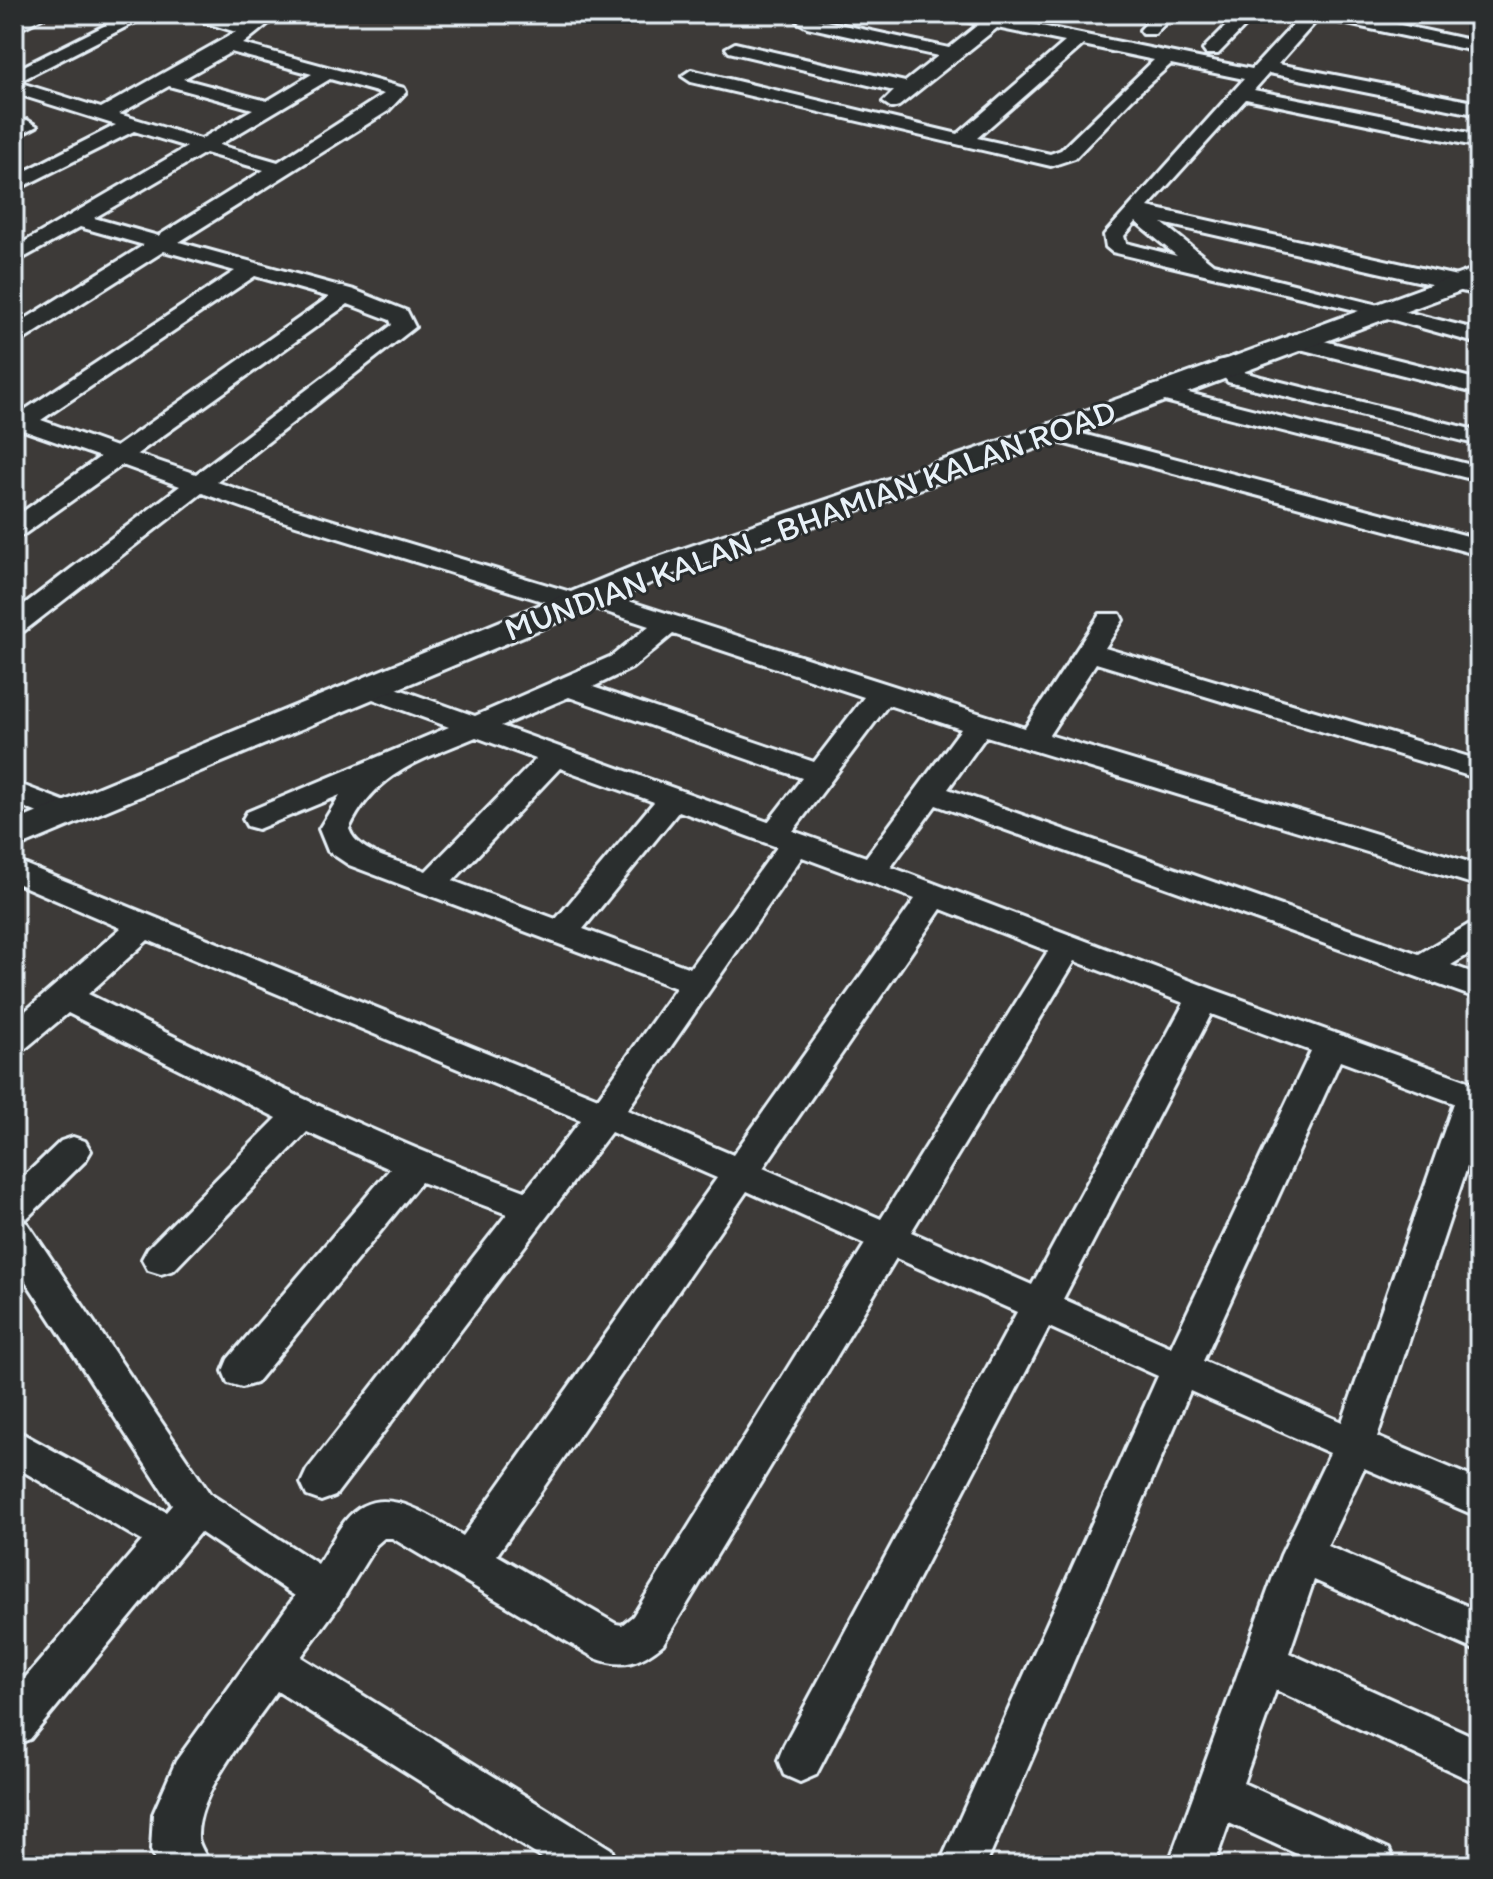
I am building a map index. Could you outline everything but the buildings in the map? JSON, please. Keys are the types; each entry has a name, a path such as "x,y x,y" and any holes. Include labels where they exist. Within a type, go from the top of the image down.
{"street":[{"path":"14,27 41,14"},
{"path":"14,78 142,14"},
{"path":"197,14 247,30"},
{"path":"956,14 998,18 1078,40 1167,58 1479,109"},
{"path":"1149,30 1165,14"},
{"path":"1212,50 1248,14"},
{"path":"1313,14 1134,210 1114,235 1113,243 1119,248 1381,310 1479,337"},
{"path":"1325,14 1479,47"},
{"path":"103,115 229,46 269,16"},
{"path":"871,119 998,18"},
{"path":"807,22 953,54"},
{"path":"962,141 1078,40"},
{"path":"14,336 381,107 397,92 229,46"},
{"path":"735,48 909,89"},
{"path":"691,76 1038,158 1061,158 1167,58"},
{"path":"14,257 327,73"},
{"path":"167,80 269,107"},
{"path":"14,87 280,169"},
{"path":"1243,93 1479,141"},
{"path":"14,185 133,124"},
{"path":"1134,210 1206,269"},
{"path":"1134,210 1472,282"},
{"path":"14,625 404,327 399,316 346,295 77,220"},
{"path":"14,236 36,244"},
{"path":"22,427 253,268"},
{"name":"MUNDIAN KALAN - BHAMIAN KALAN ROAD","path":"14,836 372,689 579,599 800,517 1052,433 1381,310 1472,282"},
{"path":"14,530 346,295"},
{"path":"1296,341 1479,387"},
{"path":"1226,366 1236,377 1479,438"},
{"path":"1157,392 1479,474"},
{"path":"1292,426 1313,397"},
{"path":"22,427 198,485 669,623 979,725 1479,876"},
{"path":"1052,433 1479,547"},
{"path":"1032,739 1110,620"},
{"path":"258,819 622,662 669,623"},
{"path":"1088,652 1479,770"},
{"path":"567,687 820,774"},
{"path":"372,689 935,894 1067,947 1476,1098 1354,1446 1302,1555 1191,1865"},
{"path":"321,1483 605,1114 696,983 784,840 820,774 882,693"},
{"path":"872,871 979,725"},
{"path":"431,885 555,756"},
{"path":"383,765 342,812 334,829 339,844 360,858 696,983"},
{"path":"14,792 68,814"},
{"path":"930,793 1479,987"},
{"path":"562,933 673,799"},
{"path":"14,870 142,927 605,1114 1479,1499"},
{"path":"468,1562 935,894"},
{"path":"14,1039 142,927"},
{"path":"1422,967 1479,933"},
{"path":"175,1860 176,1814 192,1777 324,1591 361,1532 375,1520 397,1519 610,1644 630,1645 648,1630 1067,947"},
{"path":"65,997 302,1115 414,1165 534,1209"},
{"path":"800,1760 1203,998"},
{"path":"962,1865 1181,1368 1331,1045"},
{"path":"161,1259 302,1115"},
{"path":"14,1208 73,1151"},
{"path":"242,1371 414,1165"},
{"path":"14,1233 184,1522"},
{"path":"14,1446 184,1522 324,1591"},
{"path":"14,1724 184,1522"},
{"path":"1302,1555 1479,1632"},
{"path":"271,1663 595,1865"},
{"path":"1264,1663 1479,1762"},
{"path":"1216,1794 1373,1865"}]}
